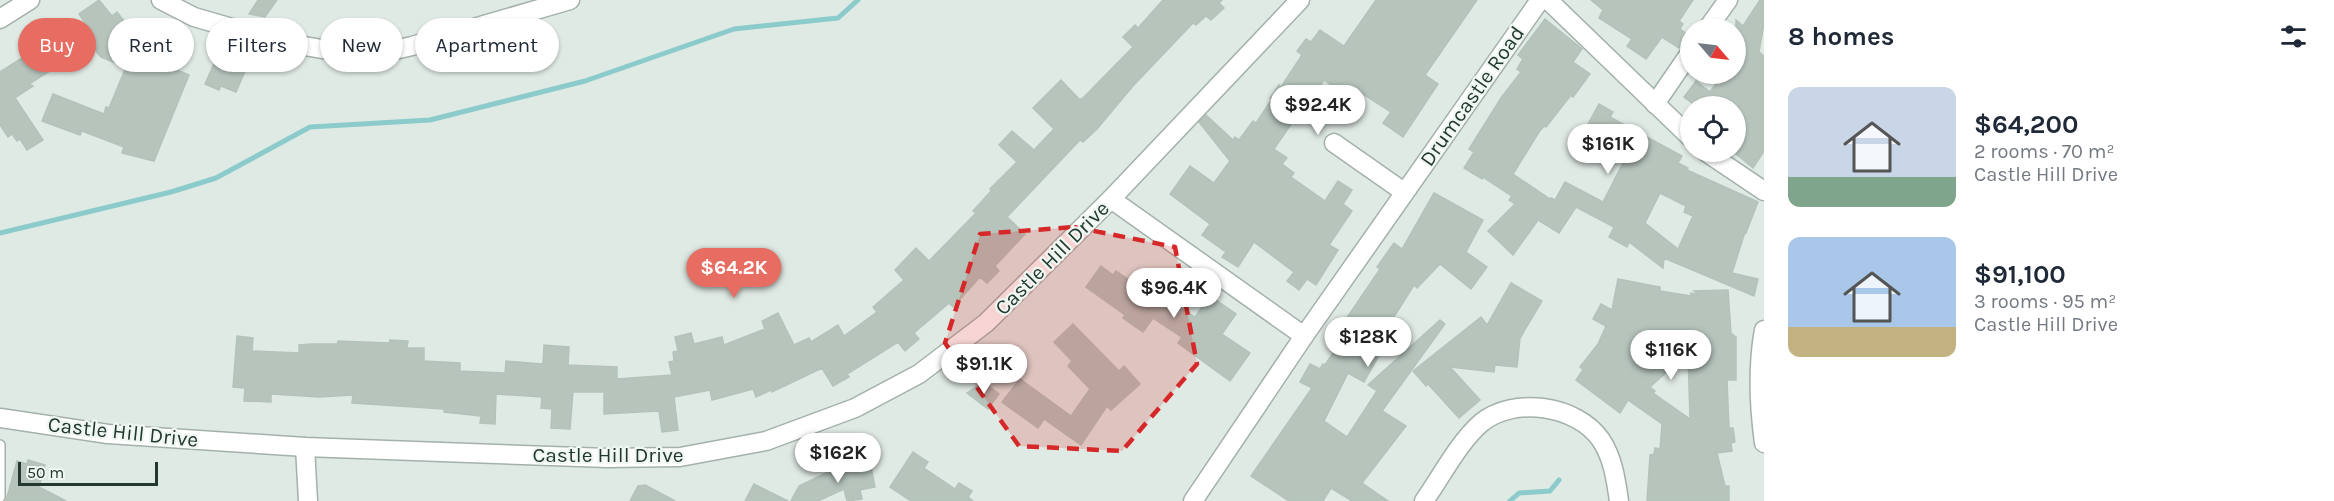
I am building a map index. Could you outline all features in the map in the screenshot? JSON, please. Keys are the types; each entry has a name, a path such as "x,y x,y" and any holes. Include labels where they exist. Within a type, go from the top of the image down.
{"street":[{"path":"0,19 30,0"},
{"path":"161,0 194,17 270,39 351,54 373,55 412,46 570,0"},
{"name":"Castle Hill Drive","path":"0,418 108,434 304,447 607,458 680,457 766,441 855,408 919,374 986,323 1111,199 1300,0"},
{"name":"Drumcastle Road","path":"1193,501 1304,336 1540,0"},
{"path":"1548,0 1680,128"},
{"path":"1715,18 1728,0"},
{"path":"1655,104 1680,68"},
{"path":"1334,143 1404,192"},
{"path":"1721,162 1764,191"},
{"path":"1111,199 1304,336"},
{"path":"1764,330 1760,351 1760,391 1764,443"},
{"path":"1424,501 1469,436 1482,423 1498,414 1530,407 1547,408 1568,414 1585,424 1600,438 1610,455 1619,501"},
{"path":"304,447 308,501"}],"lane":[{"path":"0,445 0,497"}],"highlighted area":[{"path":"1074,227 1175,247 1197,364 1122,451 1019,446 945,343 980,234"}],"building":[{"path":"99,0 112,16 117,12 122,18 108,18 108,60 101,57 96,51 96,18 82,18 79,14"},
{"path":"258,0 277,0 265,17 249,14"},
{"path":"1163,0 1222,0 1219,3 1224,8 1211,20 1206,16 1196,25 1193,23 1133,86 1097,129 1083,142 1080,140 1007,217 1025,234 995,266 999,271 987,283 980,277 953,307 949,303 914,333 919,339 905,351 898,342 847,374 849,377 833,386 822,368 772,392 771,390 756,397 753,389 712,400 710,390 674,397 678,430 662,432 659,411 604,414 604,392 573,392 570,429 551,428 552,409 541,408 542,397 496,394 495,424 480,423 481,416 444,412 444,409 352,403 353,395 319,397 271,394 271,402 244,401 245,388 233,387 237,336 253,338 252,351 299,353 299,345 337,344 338,341 389,343 390,340 408,341 407,348 424,348 424,361 460,363 460,371 505,373 506,361 543,364 544,345 569,347 568,365 617,367 617,379 672,375 669,362 674,361 673,352 678,351 675,337 691,333 694,344 722,337 724,345 765,329 762,321 778,313 794,345 809,338 811,342 838,325 844,336 877,312 873,307 904,280 895,270 916,248 929,261 976,213 973,211 991,191 990,189 1017,162 999,145 1012,131 1034,150 1054,129 1033,108 1061,80 1079,99 1082,99 1133,47 1123,37 1135,25 1138,28"},
{"path":"1376,0 1477,0 1425,75 1438,84 1403,137 1383,123 1391,112 1357,90 1354,94 1343,86 1340,91 1324,80 1317,91 1312,87 1293,115 1296,117 1274,149 1287,158 1282,164 1294,173 1291,177 1325,201 1338,181 1352,190 1343,204 1352,211 1329,245 1338,250 1316,285 1307,279 1299,290 1287,281 1294,272 1254,242 1238,267 1222,257 1226,252 1202,235 1210,224 1170,194 1190,166 1214,183 1230,161 1199,122 1206,115 1233,140 1235,137 1239,140 1253,121 1256,123 1279,85 1281,87 1302,55 1297,51 1306,39 1311,42 1320,30 1344,46"},
{"path":"1591,0 1693,0 1679,21 1679,48 1662,37 1646,59 1627,46 1632,39 1599,18 1603,10"},
{"path":"1760,0 1764,0 1764,23 1759,52 1764,56 1764,151 1753,168 1746,162 1746,96 1685,96 1694,84 1700,84 1710,92 1716,84 1746,84 1746,21"},
{"path":"1545,19 1582,49 1573,62 1590,74 1573,97 1571,95 1546,127 1544,126 1539,132 1513,174 1550,199 1555,200 1565,182 1603,202 1625,159 1582,135 1599,104 1613,112 1610,117 1680,155 1678,163 1688,168 1687,170 1758,202 1745,232 1732,273 1758,279 1754,296 1664,258 1663,268 1629,242 1627,247 1609,237 1614,227 1576,207 1559,233 1538,220 1513,255 1488,231 1515,204 1509,200 1512,196 1464,168 1474,152 1469,149 1501,98 1521,72 1517,69 1523,59 1518,55","holes":["1660,193 1686,206 1684,212 1693,216 1678,249 1645,223"]},
{"path":"18,60 18,72 48,72 29,84 33,86 15,98 43,140 27,150 20,139 17,141 12,134 8,137 0,125 0,72"},
{"path":"124,72 182,72 189,75 154,161 122,153 124,147 82,131 80,135 42,121 53,94 104,114 106,107 109,108"},
{"path":"210,72 245,72 236,92 221,86 219,90 205,84"},
{"path":"1434,193 1483,220 1466,252 1487,267 1471,289 1440,264 1417,288 1414,285 1392,320 1397,323 1364,382 1348,373 1324,421 1347,437 1377,391 1368,385 1440,320 1445,324 1382,411 1406,426 1362,483 1388,501 1352,501 1331,488 1323,501 1289,501 1251,476 1312,388 1300,382 1310,364 1320,369 1323,364 1325,365 1347,332 1340,328 1380,269 1377,267 1394,243 1402,249"},
{"path":"1101,266 1113,275 1116,271 1135,284 1141,274 1163,288 1159,293 1195,317 1210,296 1236,314 1222,334 1250,353 1230,381 1178,343 1182,337 1153,318 1143,332 1123,318 1125,315 1086,287"},
{"path":"1618,279 1660,287 1660,291 1691,296 1691,293 1699,295 1694,291 1728,290 1731,333 1736,337 1736,380 1727,380 1729,428 1733,428 1735,442 1731,443 1732,451 1717,453 1725,486 1729,486 1729,501 1647,501 1650,455 1654,454 1655,448 1660,449 1662,424 1628,400 1620,413 1576,380 1583,370 1580,367 1598,344 1606,326 1593,319 1601,304 1612,310","holes":["1688,353 1690,419 1653,393 1655,391 1650,387"]},
{"path":"1511,283 1542,301 1520,338 1517,367 1495,365 1494,372 1450,367 1480,400 1459,418 1413,371 1481,317 1487,325"},
{"path":"1073,324 1119,371 1124,366 1140,384 1111,410 1107,406 1081,445 1044,419 1038,428 1002,402 1020,379 1071,416 1090,389 1068,366 1072,361 1054,342"},
{"path":"983,382 999,394 988,409 967,393"},
{"path":"913,452 928,462 924,468 955,489 959,483 972,491 968,497 973,501 911,501 890,487"},
{"path":"28,460 45,465 39,487 66,501 6,501 17,461 27,464"},
{"path":"870,462 875,487 860,490 862,499 847,501 844,489 818,501 791,501 799,486 832,470"},
{"path":"754,484 788,501 745,501"},
{"path":"645,485 675,501 630,501 638,486"}],"waterway":[{"path":"0,233 171,192 216,178 310,127 430,120 585,81 734,29 838,18 858,0"},
{"path":"1510,501 1519,493 1550,491 1559,480"}]}
